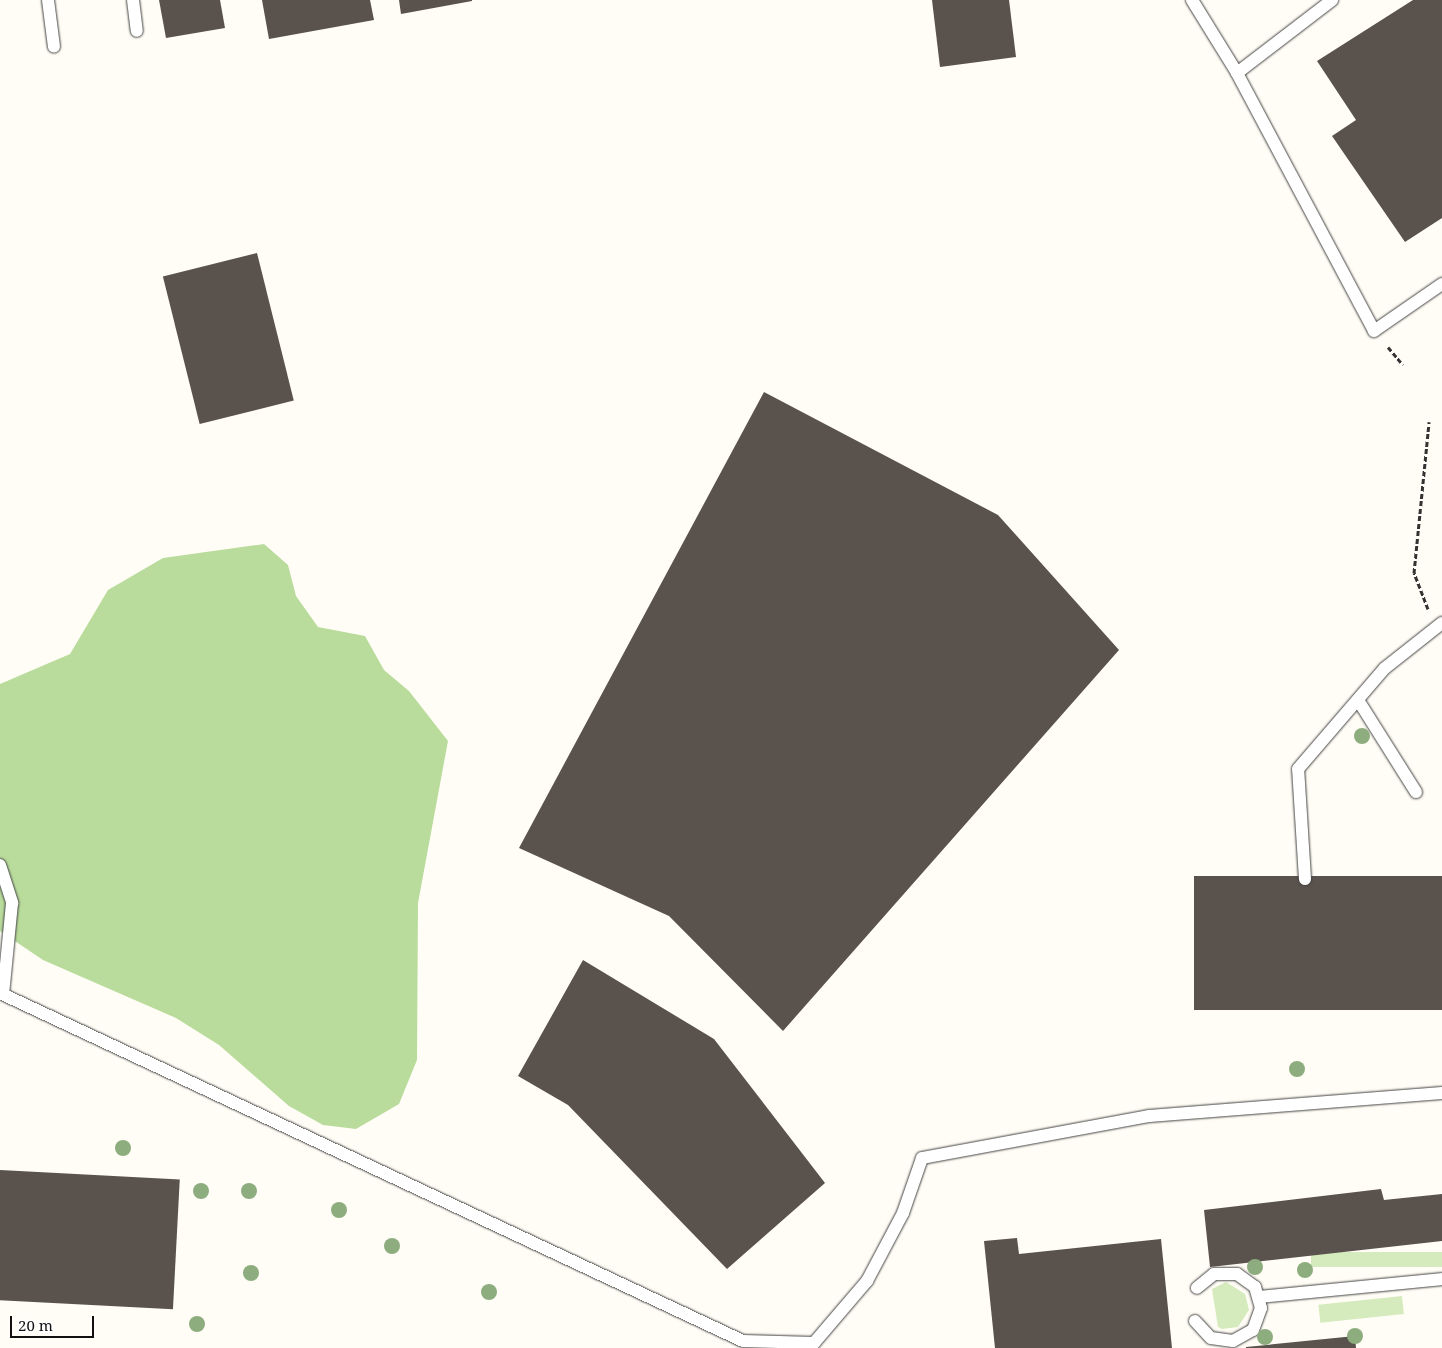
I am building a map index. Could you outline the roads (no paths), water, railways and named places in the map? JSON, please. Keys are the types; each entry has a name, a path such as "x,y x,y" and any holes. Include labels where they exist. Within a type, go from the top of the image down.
{"lane":[{"path":"48,0 54,47"},
{"path":"133,0 137,31"},
{"path":"1192,0 1237,73 1374,331 1442,284"},
{"path":"1237,73 1332,0"},
{"path":"1305,879 1298,769 1385,668 1439,625"},
{"path":"1358,700 1416,792"},
{"path":"0,865 12,903 1,993 743,1341 814,1343 867,1281 903,1213 922,1158 1150,1116 1442,1093"},
{"path":"1195,1321 1210,1338 1238,1339 1259,1320 1260,1297 1247,1278 1225,1272 1204,1280 1197,1288"},
{"path":"1260,1297 1442,1279"}]}
